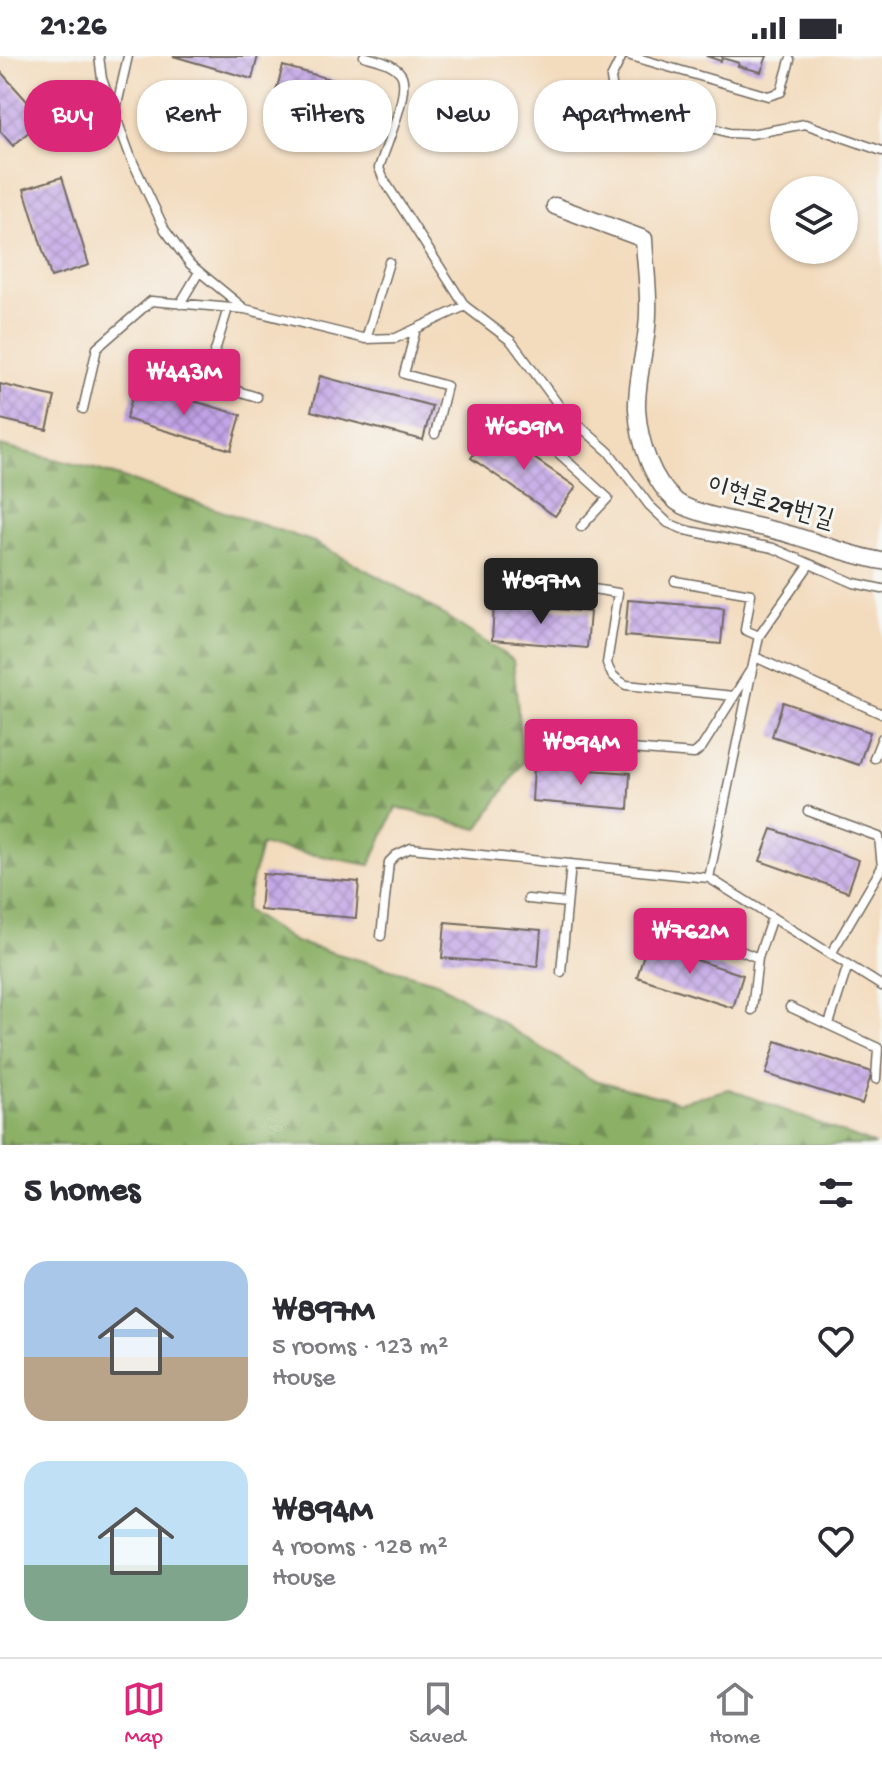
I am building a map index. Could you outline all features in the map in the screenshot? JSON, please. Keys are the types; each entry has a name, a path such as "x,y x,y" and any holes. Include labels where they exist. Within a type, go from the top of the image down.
{"street":[{"name":"이현로29번길","path":"555,206 644,239 649,314 639,372 637,409 643,446 661,484 679,504 882,561"}],"lane":[{"path":"99,56 102,80"},
{"path":"121,88 128,56"},
{"path":"364,56 391,65 401,75 404,92 379,168 384,180 465,306 511,341 563,411 609,452 649,505 668,523 685,530 773,548 854,583 882,589"},
{"path":"622,56 611,78 613,92 623,100 729,133 751,134 805,124 882,151"},
{"path":"631,56 768,96 781,92 790,60"},
{"path":"121,131 165,230 199,272 245,309"},
{"path":"366,339 389,262"},
{"path":"180,304 199,272"},
{"path":"83,409 97,348 151,301 245,309 366,339 396,338 465,306"},
{"path":"228,308 206,381 257,397"},
{"path":"416,329 404,374 447,386 435,434"},
{"path":"578,425 555,450 608,498 581,527"},
{"path":"709,878 759,636 809,565"},
{"path":"525,578 618,593 607,663 609,672 626,685 734,696"},
{"path":"675,581 751,594 745,630 759,636"},
{"path":"755,657 882,714"},
{"path":"567,744 694,754 702,747 752,667"},
{"path":"874,758 882,738"},
{"path":"808,811 879,837 882,867 831,954"},
{"path":"381,936 389,862 411,848 709,878 882,986"},
{"path":"561,972 571,864"},
{"path":"528,899 567,903"},
{"path":"752,1010 758,958 772,917"},
{"path":"713,939 758,958"},
{"path":"829,1024 848,965"},
{"path":"790,1007 878,1048 876,1079"}],"green space":[{"path":"0,446 99,470 314,542 416,597 513,660 523,762 478,829 396,807 370,865 261,845 245,910 295,942 437,982 591,1079 679,1102 729,1089 875,1145 0,1145"}],"building":[{"path":"173,56 258,56 252,79"},
{"path":"706,56 767,56 761,72 722,58 721,61"},
{"path":"283,66 334,80 279,80"},
{"path":"0,71 24,98 24,136 13,146 0,131"},
{"path":"62,177 89,265 51,277 24,189"},
{"path":"320,376 432,406 423,440 311,411"},
{"path":"0,384 55,397 47,430 0,419"},
{"path":"136,384 241,415 231,450 126,419"},
{"path":"492,429 576,487 555,516 471,458"},
{"path":"628,600 724,608 721,644 625,636"},
{"path":"494,604 590,612 587,648 492,640"},
{"path":"783,702 870,732 859,765 772,736"},
{"path":"534,766 630,773 628,809 532,801"},
{"path":"772,829 859,860 848,892 760,861"},
{"path":"263,874 359,882 356,918 260,910"},
{"path":"445,922 541,930 538,966 442,958"},
{"path":"647,944 743,975 733,1008 637,977"},
{"path":"776,1041 872,1072 862,1104 766,1074"}]}
